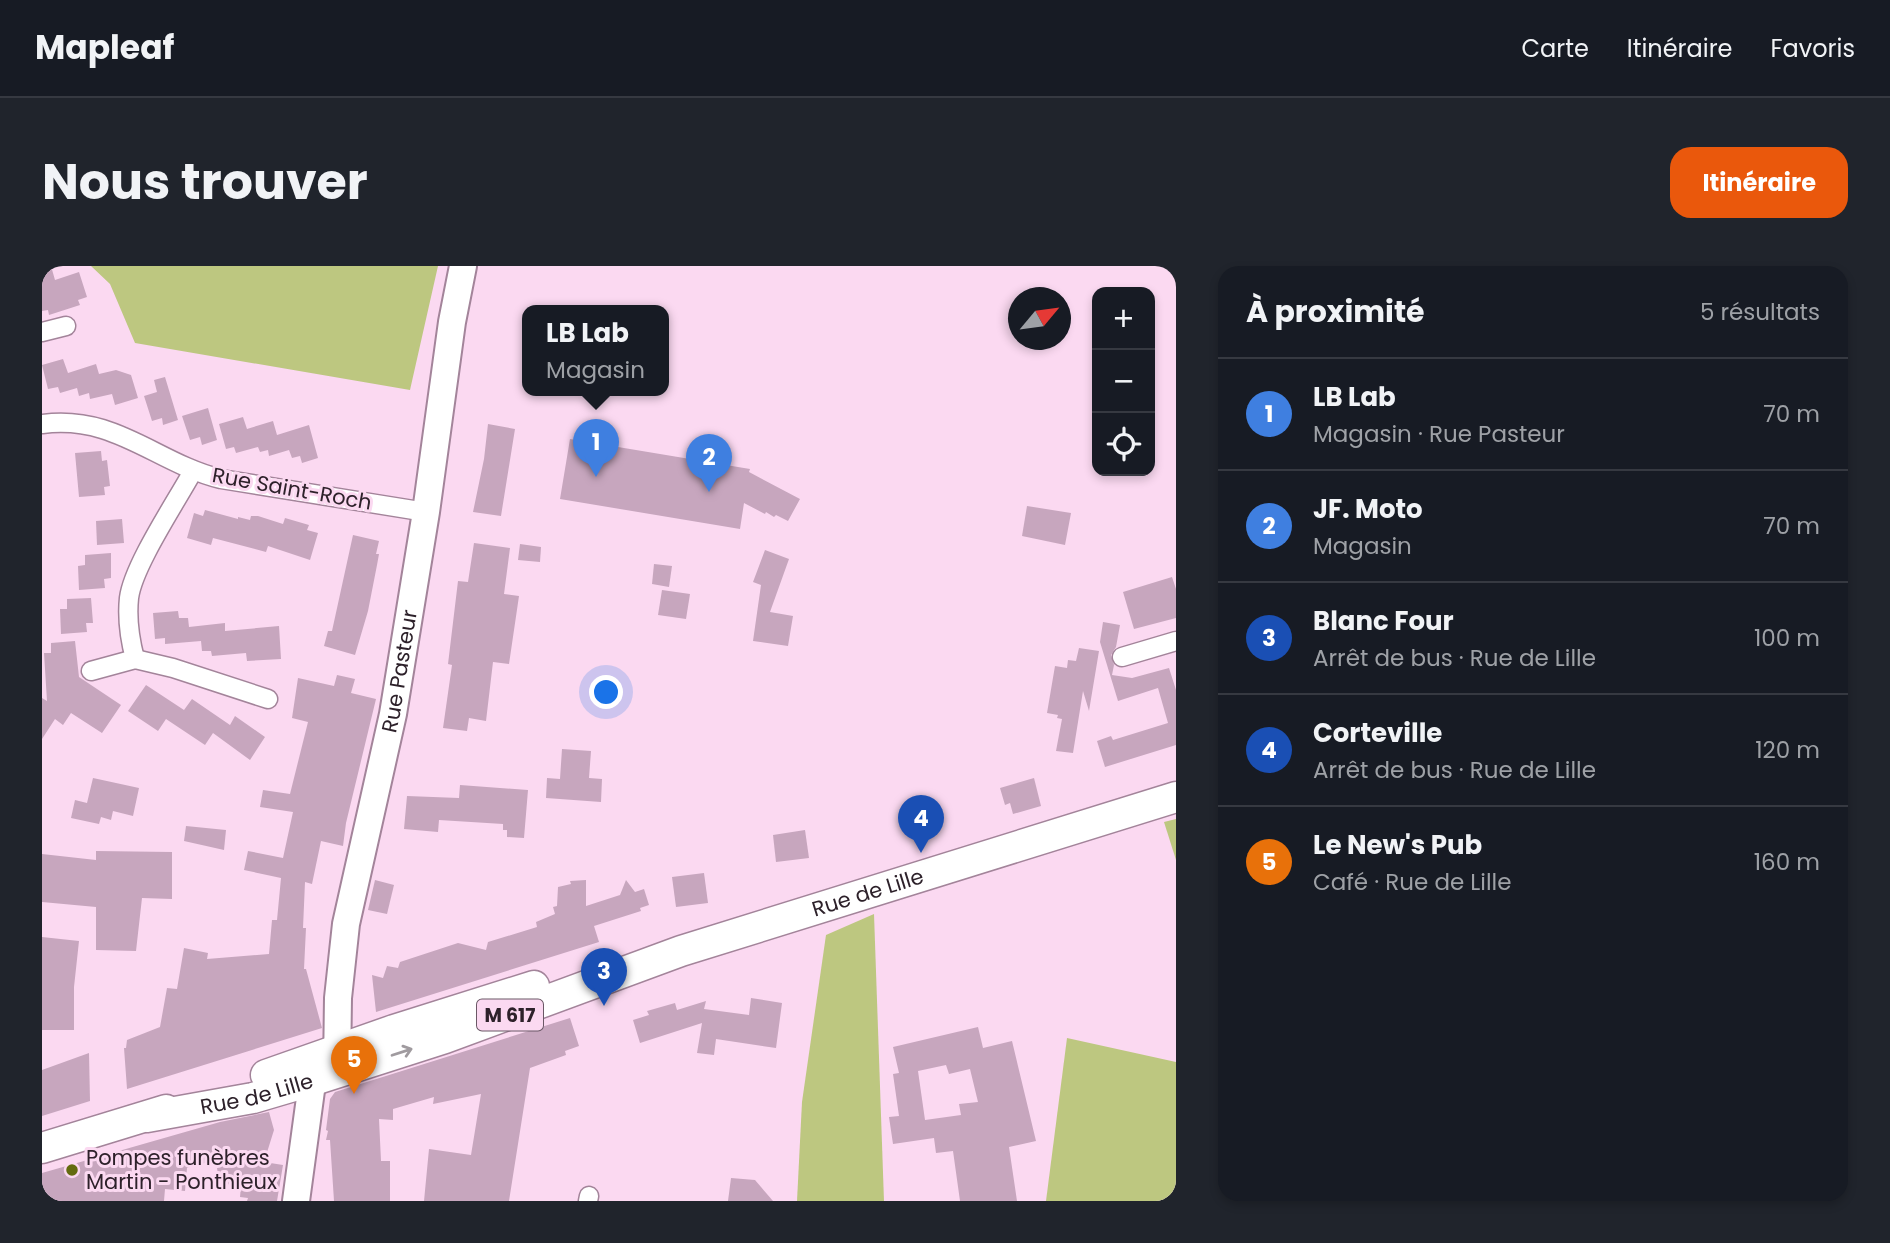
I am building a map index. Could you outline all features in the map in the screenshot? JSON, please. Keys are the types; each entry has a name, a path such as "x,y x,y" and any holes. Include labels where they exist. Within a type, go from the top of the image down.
{"main road":[{"name":"Rue Pasteur","path":"296,1201 326,1065 338,998 346,924 393,715 426,512 452,322 463,266"},
{"name":"Rue de Lille","path":"42,1149 147,1117 253,1098 326,1065 510,993 681,951 1176,797"}],"street":[{"path":"42,332 66,326"},
{"name":"Rue Saint-Roch","path":"42,424 69,423 106,429 194,471 221,479 426,512"},
{"path":"135,659 129,597 138,570 194,471"},
{"path":"1122,657 1176,641"},
{"path":"91,671 135,659 173,668 268,699"}],"green space":[{"path":"91,266 438,266 410,390 135,343 110,284"},
{"path":"1176,819 1176,860 1164,822"},
{"path":"874,914 884,1201 797,1201 802,1102 826,935"},
{"path":"1067,1038 1176,1062 1176,1201 1046,1201"}],"building":[{"path":"42,266 51,266 55,280 79,272 87,297 78,300 80,305 49,315 48,310 42,311"},
{"path":"63,359 68,373 96,364 99,374 116,370 131,375 138,398 115,405 112,394 90,399 89,393 79,396 77,388 60,393 58,387 48,389 42,365"},
{"path":"165,377 178,420 163,425 162,418 152,421 144,396 157,392 154,380"},
{"path":"208,408 217,440 202,445 200,437 190,440 182,416"},
{"path":"243,417 247,429 273,421 277,435 309,425 318,458 302,463 300,456 292,458 289,450 269,456 268,450 260,452 258,447 236,453 234,447 226,449 219,424"},
{"path":"488,424 515,429 501,516 473,512"},
{"path":"570,439 750,469 749,472 800,499 788,521 776,515 774,517 766,512 765,514 744,503 740,529 560,499"},
{"path":"101,451 102,461 107,460 110,486 104,487 105,495 79,497 75,453"},
{"path":"1027,506 1071,513 1065,545 1022,536"},
{"path":"205,510 238,519 250,520 251,516 258,516 283,524 285,518 309,525 307,530 318,533 310,560 268,546 266,552 213,538 211,545 187,538 194,513 203,516"},
{"path":"122,519 124,543 97,545 96,521"},
{"path":"353,535 379,541 368,611 355,655 324,646 328,631 332,631"},
{"path":"474,543 510,548 504,594 519,596 509,664 493,662 486,721 469,718 467,731 443,728 452,665 448,664 458,581 468,582"},
{"path":"520,544 541,547 540,562 518,560"},
{"path":"765,550 789,559 770,612 793,616 788,646 753,641 761,585 753,582"},
{"path":"111,553 111,578 104,579 105,588 79,590 78,566 85,565 85,555"},
{"path":"654,564 672,566 669,587 652,584"},
{"path":"1172,577 1176,589 1176,618 1134,629 1123,592"},
{"path":"662,590 690,594 686,619 658,615"},
{"path":"91,598 93,623 86,623 87,632 61,634 60,609 67,609 67,599"},
{"path":"178,611 179,618 188,618 189,627 225,623 225,631 279,626 281,659 247,661 246,653 212,656 211,651 202,651 201,641 165,644 165,638 155,639 153,613"},
{"path":"1103,622 1120,625 1116,647 1111,655 1114,665 1112,675 1132,678 1169,668 1176,690 1176,745 1105,767 1097,741 1111,736 1113,740 1168,723 1158,688 1118,701 1100,642"},
{"path":"75,641 79,677 121,705 102,733 71,713 63,725 55,719 42,739 42,698 47,701 44,653 51,653 51,643"},
{"path":"1079,648 1099,651 1089,711 1083,691 1073,753 1056,751 1062,719 1057,718 1058,715 1047,713 1055,666 1067,668 1068,660 1076,661"},
{"path":"337,675 355,679 351,693 376,699 346,823 343,846 321,841 312,884 305,882 304,969 322,1028 127,1089 124,1048 127,1040 160,1027 167,988 177,989 184,948 208,953 207,959 269,954 272,920 277,920 281,878 244,870 248,851 283,858 293,812 260,807 263,790 290,794 308,722 292,718 298,678 334,686"},
{"path":"146,685 184,710 192,699 230,725 235,716 265,737 250,760 213,733 205,745 166,719 158,731 128,711"},
{"path":"562,749 591,751 589,778 602,779 601,802 546,798 547,778 560,779"},
{"path":"93,778 139,788 133,816 113,811 111,820 101,817 99,824 71,818 75,800 87,803"},
{"path":"1034,778 1041,806 1013,814 1010,803 1005,805 1000,788"},
{"path":"460,785 528,790 524,838 507,837 503,824 439,820 438,832 404,829 407,796 459,798"},
{"path":"186,826 226,830 224,850 184,841"},
{"path":"805,830 809,858 776,862 773,835"},
{"path":"96,851 172,852 172,899 142,898 136,951 96,950 96,907 42,902 42,854 96,860"},
{"path":"704,873 708,903 676,907 672,877"},
{"path":"375,880 394,885 387,914 368,910"},
{"path":"586,880 586,906 620,895 626,880 635,892 644,889 649,905 640,908 641,911 594,926 599,942 376,1012 372,975 383,978 387,966 398,968 400,962 458,943 486,950 488,942 537,927 536,922 555,914 553,907 557,906 558,887 571,884 570,881"},
{"path":"42,937 79,941 74,987 74,1030 42,1030"},
{"path":"751,998 782,1003 776,1048 716,1039 714,1055 697,1053 702,1023 640,1043 633,1020 649,1015 647,1011 675,1003 677,1010 706,1001 704,1009 749,1015"},
{"path":"570,1018 579,1046 565,1051 566,1055 530,1068 509,1201 424,1201 429,1149 471,1155 481,1094 433,1104 434,1097 393,1109 393,1120 379,1119 381,1161 390,1161 390,1201 334,1201 330,1140 326,1140 326,1130 330,1099 335,1092"},
{"path":"978,1027 983,1048 1012,1041 1036,1141 1009,1147 1017,1201 960,1201 953,1151 936,1153 934,1138 893,1144 889,1117 899,1116 893,1074 899,1073 893,1047","holes":["946,1065 949,1074 970,1069 978,1102 959,1104 961,1115 925,1120 918,1071"]},
{"path":"89,1053 90,1101 42,1116 42,1070"},
{"path":"269,1112 274,1130 264,1162 283,1165 277,1201 247,1201 248,1198 240,1197 241,1186 219,1183 216,1160 187,1168 185,1191 165,1189 164,1201 42,1201 42,1173 220,1122"},
{"path":"731,1178 755,1180 773,1201 728,1201"}],"place":[{"name":"LB Lab","path":"596,477"},
{"name":"JF. Moto","path":"709,492"},
{"name":"Corteville","path":"921,853"},
{"name":"Blanc Four","path":"604,1006"},
{"name":"Le New's Pub","path":"354,1094"},
{"name":"Pompes funèbres Martin - Ponthieux","path":"72,1170"}]}
